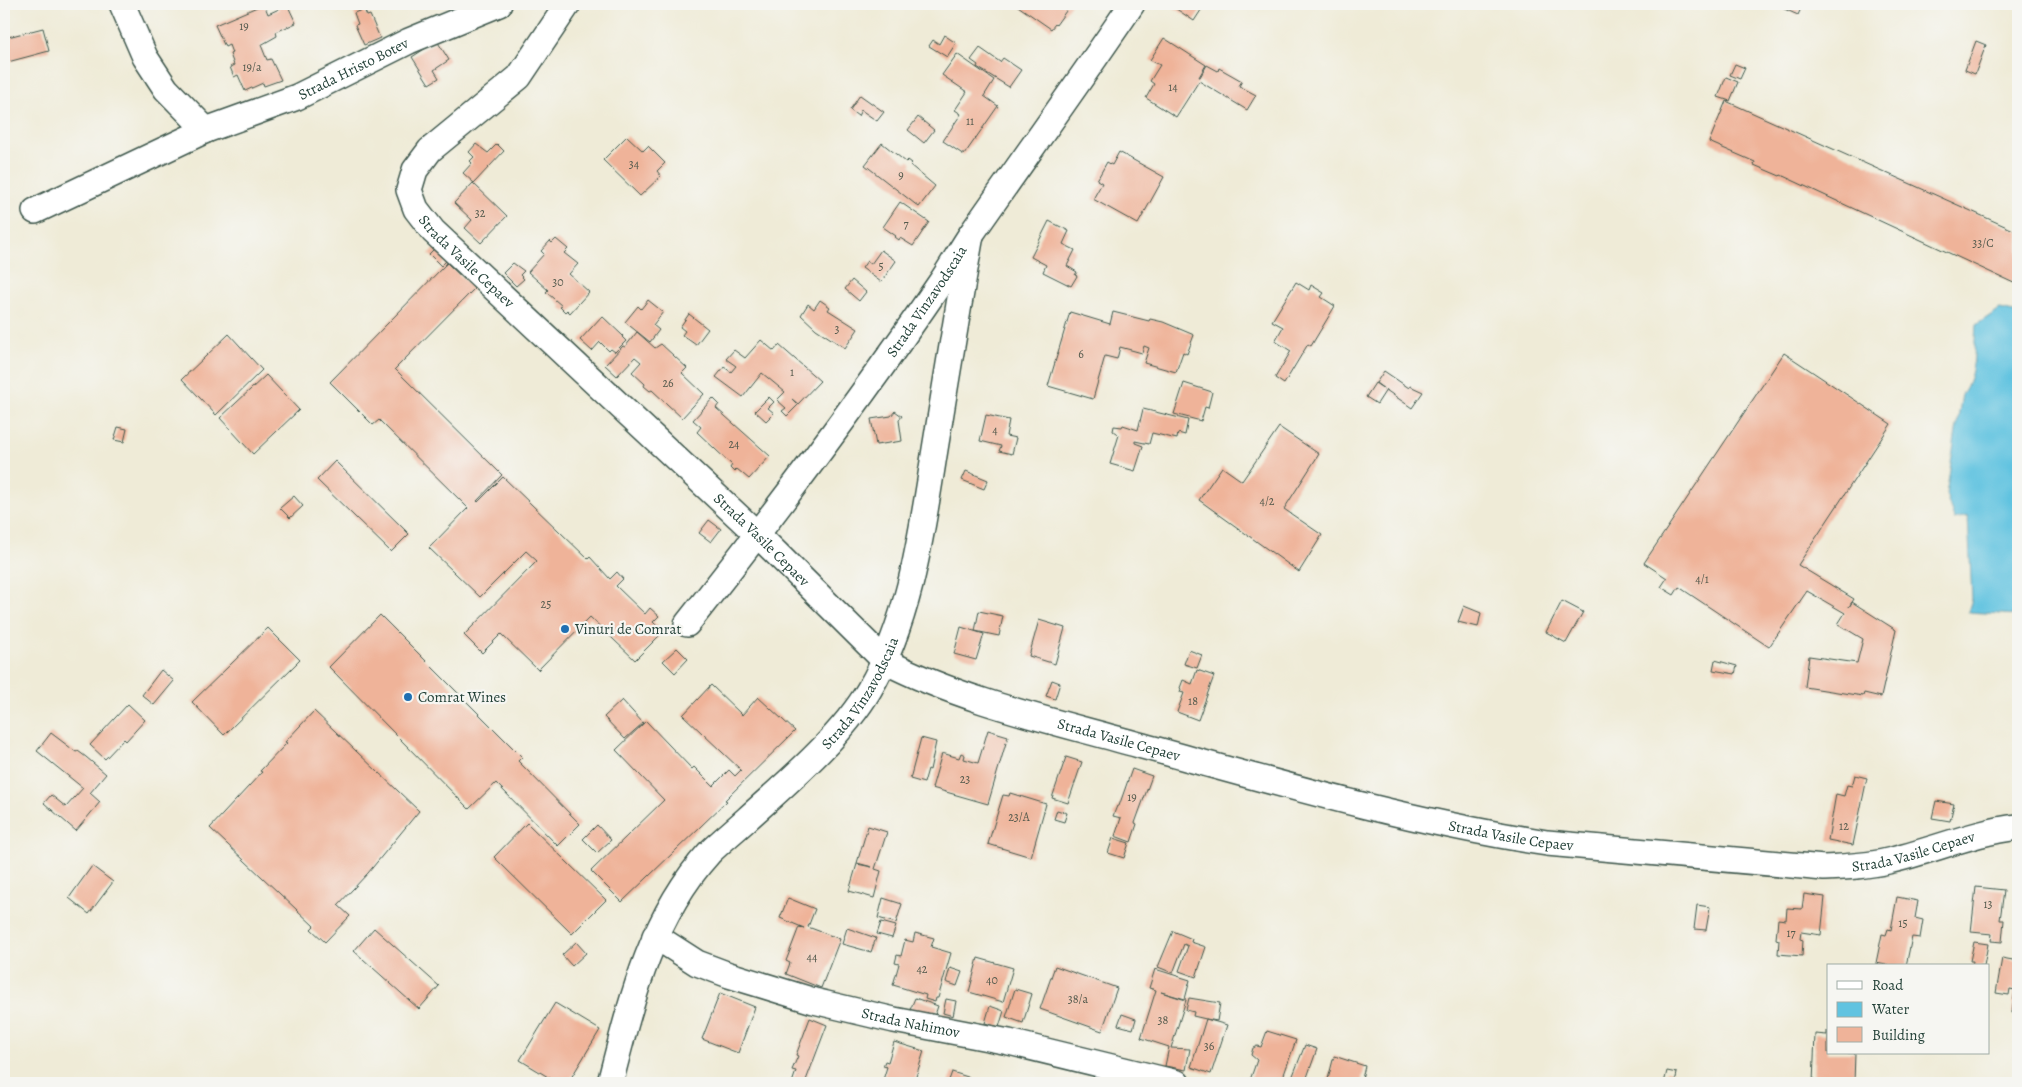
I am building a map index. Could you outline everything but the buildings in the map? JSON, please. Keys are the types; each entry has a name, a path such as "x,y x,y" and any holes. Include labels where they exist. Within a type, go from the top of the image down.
{"street":[{"path":"122,4 145,57 166,90 206,130"},
{"name":"Strada Hristo Botev","path":"35,211 206,130 297,97 409,41 499,4"},
{"name":"Strada Vasile Cepaev","path":"568,4 519,77 430,150 415,170 409,190 416,209 434,231 758,535 885,661 959,694 1200,762 1414,817 1508,837 1547,843 1824,868 1857,867 1890,861 1999,829 2018,827"},
{"name":"Strada Vinzavodscaia","path":"687,624 758,535 925,304 1132,4"},
{"name":"Strada Vinzavodscaia","path":"610,1083 631,1004 655,936 677,895 710,853 789,781 843,726 868,692 885,661 903,610 921,536 971,235"},
{"name":"Strada Nahimov","path":"655,936 697,962 729,975 814,1001 894,1020 1009,1042 1176,1083"}],"water":[{"path":"2000,309 2018,313 2018,615 1968,612 1972,599 1968,516 1954,519 1946,494 1962,394 1967,387 1972,370 1976,325"}],"place":[{"name":"Vinuri de Comrat","path":"565,629"},
{"name":"Comrat Wines","path":"408,697"}]}
